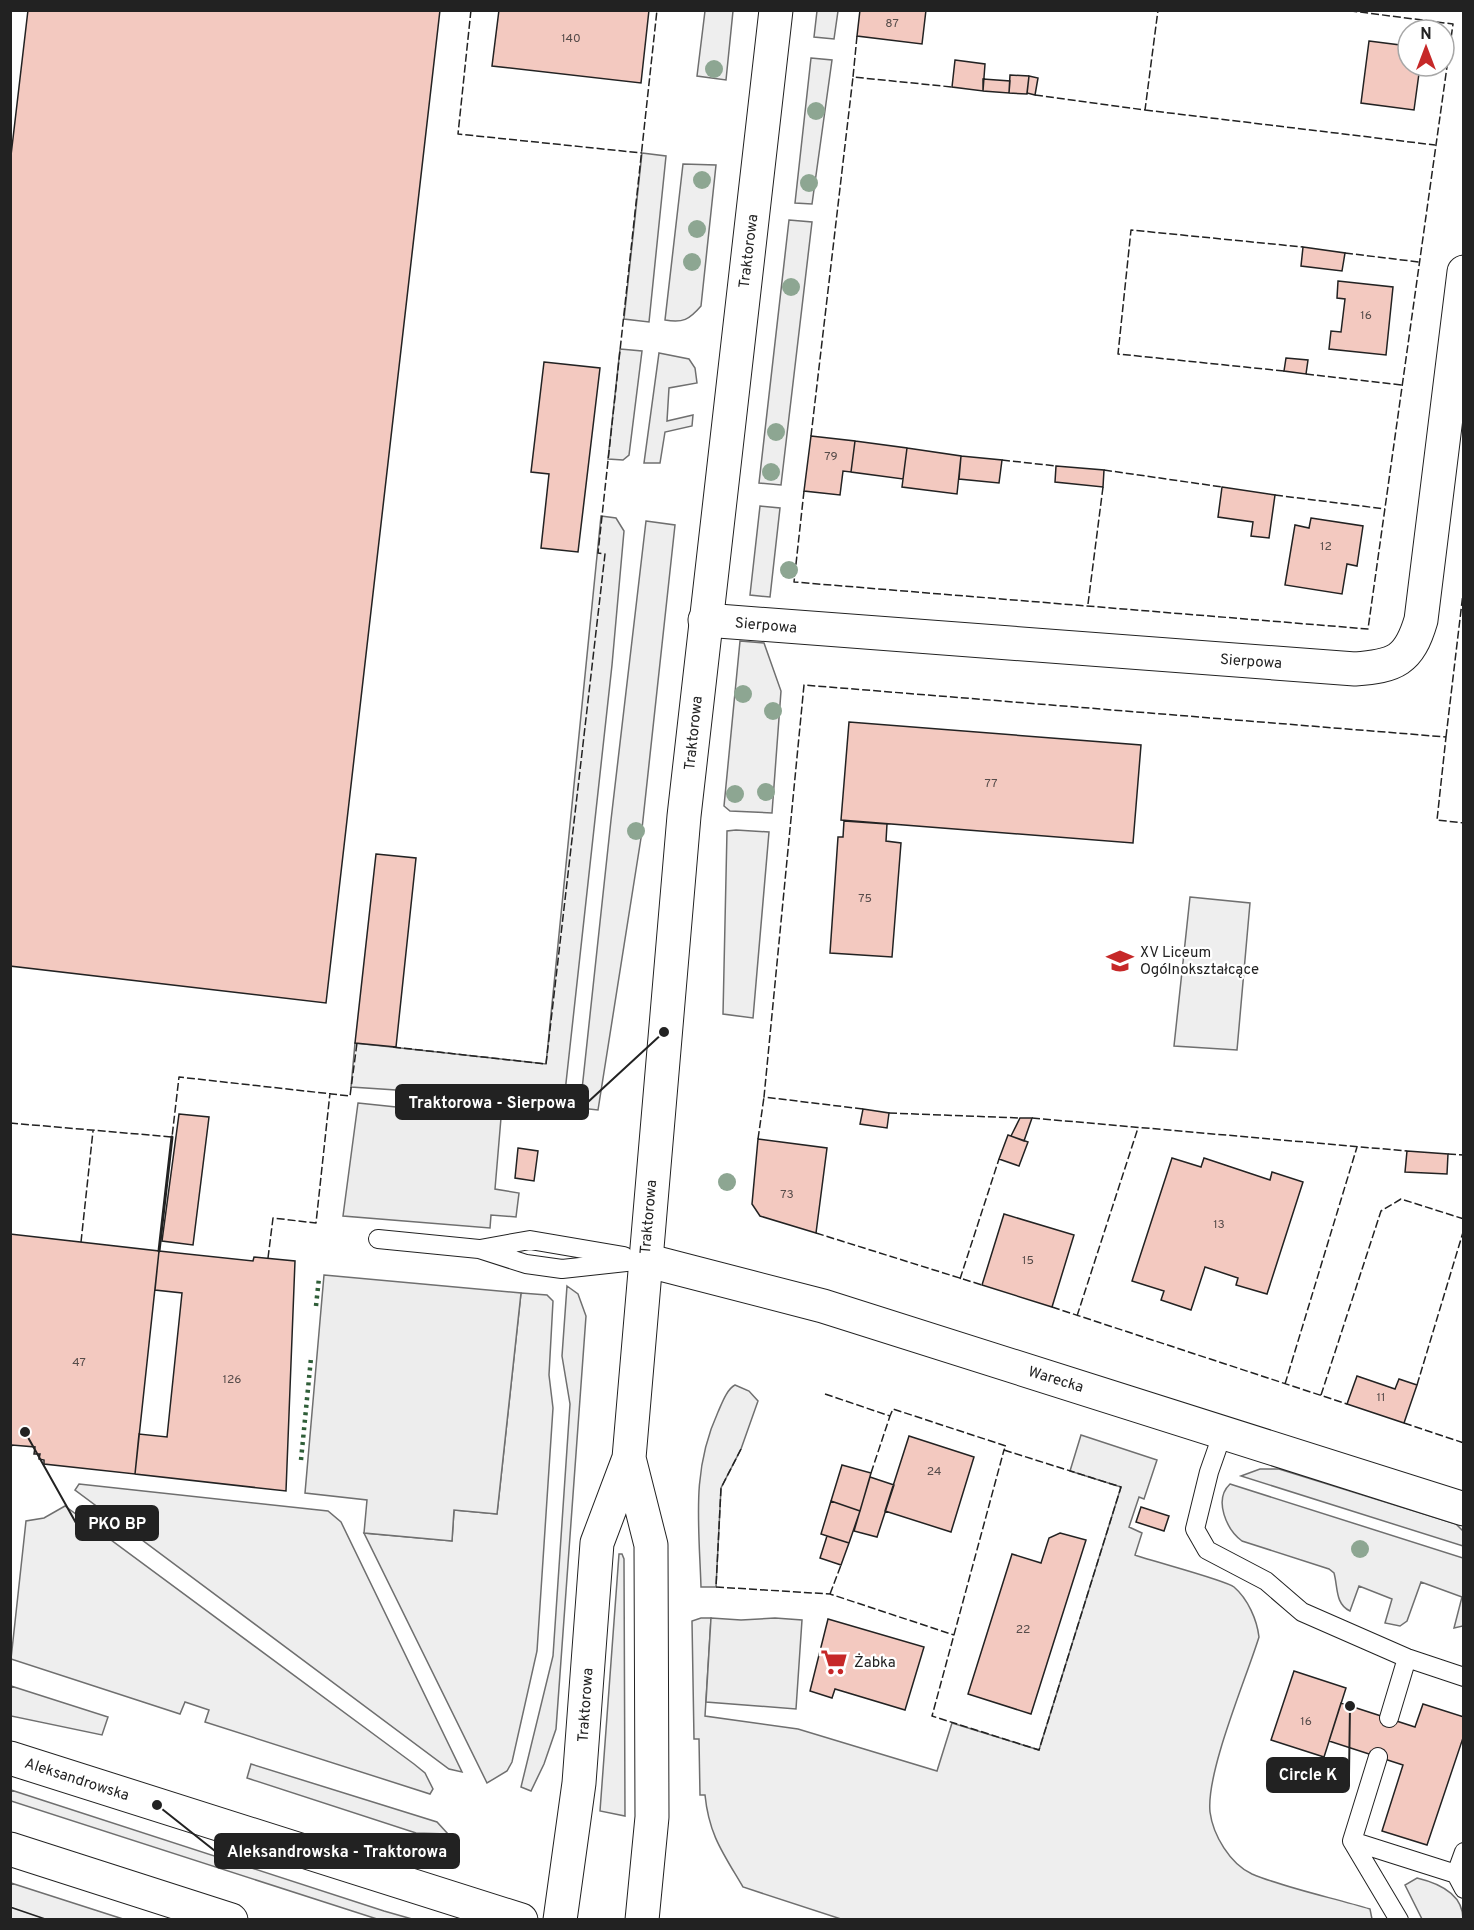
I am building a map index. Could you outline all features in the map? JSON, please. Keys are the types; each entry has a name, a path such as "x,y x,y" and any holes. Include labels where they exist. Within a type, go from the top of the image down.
{"street":[{"name":"Traktorowa","path":"560,1920 579,1783 597,1543 628,1458 684,816 776,10"},
{"name":"Sierpowa","path":"705,620 1355,669 1383,667 1401,660 1415,641 1421,620 1464,272"},
{"name":"Warecka","path":"645,1260 823,1306 1464,1509"},
{"name":"Traktorowa","path":"628,1458 651,1545 652,1817 642,1920"},
{"name":"Aleksandrowska","path":"10,1758 521,1920"},
{"path":"10,1849 231,1920"}],"lane":[{"path":"378,1239 479,1250 526,1264 562,1269 645,1260"},
{"path":"479,1250 530,1240 645,1260"},
{"path":"1223,1432 1209,1472 1195,1528 1207,1550 1266,1581 1302,1612 1407,1658 1464,1677"},
{"path":"1389,1718 1407,1658"},
{"path":"1378,1757 1353,1841 1400,1920"},
{"path":"1353,1841 1460,1881 1464,1852"}],"shaded area":[{"path":"705,11 733,11 726,80 697,76"},
{"path":"817,11 838,11 834,39 814,37"},
{"path":"811,58 832,60 812,204 795,203"},
{"path":"642,153 666,156 649,322 624,319"},
{"path":"683,164 716,165 701,306 693,315 681,321 671,321 665,320"},
{"path":"789,220 812,222 781,485 759,483"},
{"path":"620,349 642,351 629,455 623,460 608,459"},
{"path":"659,353 689,359 695,368 697,383 669,388 667,421 693,415 692,426 665,432 660,463 644,463"},
{"path":"760,506 780,508 770,597 750,595"},
{"path":"601,516 616,518 624,531 612,665 564,1101 351,1087 355,1043 546,1064"},
{"path":"646,521 675,525 641,838 598,1110 580,1108"},
{"path":"740,641 764,643 781,691 772,813 730,811 724,806"},
{"path":"727,831 769,832 753,1018 723,1014"},
{"path":"1190,897 1250,903 1237,1050 1174,1046"},
{"path":"358,1103 501,1118 495,1189 519,1193 516,1217 491,1215 490,1228 343,1216"},
{"path":"324,1275 521,1293 497,1514 454,1510 452,1541 364,1533 367,1500 305,1493"},
{"path":"567,1286 578,1294 586,1316 556,1729 544,1764 531,1791 521,1787 553,1656 570,1404 562,1356"},
{"path":"521,1293 547,1295 553,1301 549,1375 553,1408 537,1651 512,1762 507,1771 487,1783 364,1533 452,1541 454,1510 497,1514"},
{"path":"735,1385 749,1391 758,1401 741,1449 721,1488 716,1587 701,1587 698,1520 700,1477 709,1434 727,1393"},
{"path":"1081,1435 1157,1460 1144,1499 1139,1497 1129,1527 1142,1533 1135,1555 1234,1587 1244,1597 1254,1617 1259,1637 1220,1750 1210,1795 1212,1821 1224,1848 1237,1863 1252,1874 1370,1909 1372,1919 844,1920 743,1887 714,1833 705,1795 700,1795 699,1739 694,1739 692,1621 711,1618 705,1716 798,1729 937,1771 952,1723 1039,1750 1121,1487 1070,1471"},
{"path":"1260,1469 1279,1469 1456,1524 1463,1531 1463,1546 1241,1476"},
{"path":"79,1484 328,1511 341,1522 462,1772 449,1769 75,1490"},
{"path":"1230,1484 1463,1558 1463,1626 1454,1628 1462,1597 1421,1582 1407,1621 1400,1626 1385,1623 1392,1599 1359,1586 1350,1611 1345,1608 1339,1600 1334,1573 1329,1569 1242,1541 1236,1536 1227,1522 1222,1506 1225,1491"},
{"path":"65,1506 414,1764 425,1773 433,1789 430,1794 205,1722 209,1710 185,1702 180,1714 11,1659 26,1521 44,1518"},
{"path":"619,1554 622,1554 624,1559 625,1816 600,1811"},
{"path":"711,1618 802,1620 796,1709 706,1702"},
{"path":"11,1686 108,1717 102,1735 11,1716"},
{"path":"251,1764 437,1822 448,1834 416,1833 247,1778"},
{"path":"11,1790 412,1919 377,1919 11,1801"},
{"path":"1417,1878 1433,1883 1454,1896 1462,1910 1463,1919 1422,1919 1405,1885"},
{"path":"11,1883 123,1919 11,1919"}],"building":[{"path":"28,10 440,10 326,1003 10,966 10,164"},
{"path":"499,10 649,10 641,83 492,66"},
{"path":"860,10 926,10 922,44 857,36"},
{"path":"1369,41 1396,44 1396,78 1418,78 1414,110 1361,103"},
{"path":"955,60 985,64 983,91 952,87"},
{"path":"1010,75 1029,76 1027,94 1009,93"},
{"path":"1029,76 1038,78 1035,95 1027,93"},
{"path":"983,79 1010,81 1009,93 983,91"},
{"path":"1303,247 1345,253 1342,271 1301,266"},
{"path":"1338,281 1393,287 1386,355 1329,349 1331,331 1341,332 1345,299 1337,298"},
{"path":"1286,358 1308,360 1306,374 1284,371"},
{"path":"544,362 600,368 578,552 541,548 549,474 531,472"},
{"path":"811,436 855,441 851,472 843,471 840,495 804,491"},
{"path":"855,441 907,448 903,479 851,472"},
{"path":"907,448 961,456 957,494 902,487"},
{"path":"961,456 1002,460 999,483 959,479"},
{"path":"1056,466 1104,470 1103,487 1055,482"},
{"path":"1222,487 1275,495 1269,538 1251,536 1253,522 1218,517"},
{"path":"1311,518 1363,526 1357,566 1347,564 1342,594 1285,585 1295,525 1309,528"},
{"path":"849,722 1141,745 1133,843 841,820"},
{"path":"844,821 887,824 886,841 901,843 892,957 830,953 838,837 843,837"},
{"path":"376,854 416,858 396,1047 355,1043"},
{"path":"863,1109 889,1113 887,1128 860,1124"},
{"path":"179,1114 209,1117 193,1245 162,1241"},
{"path":"1020,1118 1032,1118 1024,1141 1011,1136"},
{"path":"1008,1135 1028,1142 1019,1166 999,1159"},
{"path":"758,1139 827,1148 816,1233 760,1216 752,1204"},
{"path":"518,1148 538,1151 534,1181 515,1178"},
{"path":"1407,1151 1448,1154 1447,1174 1405,1172"},
{"path":"1172,1158 1201,1167 1204,1158 1270,1180 1272,1172 1303,1182 1267,1294 1236,1285 1238,1278 1205,1267 1191,1310 1161,1300 1164,1291 1132,1281"},
{"path":"1004,1214 1074,1235 1052,1307 982,1285"},
{"path":"10,1234 159,1251 135,1474 44,1464 44,1460 39,1459 40,1454 34,1454 35,1447 12,1445 10,1450"},
{"path":"159,1251 253,1261 254,1257 295,1261 286,1491 135,1474 139,1434 167,1437 182,1293 155,1290"},
{"path":"1357,1376 1395,1389 1399,1379 1417,1385 1404,1423 1347,1404"},
{"path":"909,1436 974,1457 951,1532 885,1511"},
{"path":"842,1465 871,1473 860,1511 831,1501"},
{"path":"870,1477 894,1485 877,1537 854,1531"},
{"path":"831,1501 860,1511 849,1543 821,1534"},
{"path":"1141,1507 1169,1516 1164,1531 1136,1522"},
{"path":"1060,1533 1086,1540 1031,1714 968,1694 1012,1554 1041,1563 1049,1538"},
{"path":"827,1536 849,1543 841,1565 820,1558"},
{"path":"828,1619 924,1647 905,1710 835,1689 832,1698 810,1691"},
{"path":"1294,1671 1346,1688 1324,1757 1271,1740"},
{"path":"1341,1703 1415,1727 1423,1704 1464,1717 1464,1735 1427,1845 1382,1831 1403,1765 1329,1741"}],"tram line":[{"path":"10,1907 48,1920"}],"hedge":[{"path":"316,1306 319,1278"},
{"path":"301,1460 311,1358"}],"fence":[{"path":"471,10 458,134 642,153"},
{"path":"393,1047 546,1064 605,554 598,553 657,10"},
{"path":"1035,95 1145,110 1158,10"},
{"path":"804,491 794,582 1368,629 1453,24 1344,10"},
{"path":"857,36 853,77 952,87"},
{"path":"811,436 853,77"},
{"path":"1145,110 1435,145"},
{"path":"1284,371 1118,354 1131,230 1303,247"},
{"path":"1345,253 1419,262"},
{"path":"1306,374 1402,385"},
{"path":"1002,460 1056,466"},
{"path":"1104,470 1222,487"},
{"path":"1088,604 1103,487"},
{"path":"1275,495 1385,509"},
{"path":"1446,737 1464,585"},
{"path":"863,1109 764,1097 804,685 1446,737 1437,820 1464,823"},
{"path":"10,1123 172,1137 179,1077 350,1096 357,1043"},
{"path":"268,1258 273,1218 316,1223 330,1093"},
{"path":"758,1139 764,1097"},
{"path":"889,1113 1020,1118"},
{"path":"1032,1118 1407,1151"},
{"path":"1077,1316 1138,1128"},
{"path":"81,1242 93,1131"},
{"path":"1285,1384 1357,1147"},
{"path":"1448,1154 1464,1155"},
{"path":"960,1279 999,1159"},
{"path":"1321,1395 1381,1211 1401,1199 1464,1219"},
{"path":"1417,1385 1464,1229"},
{"path":"816,1233 982,1285"},
{"path":"1052,1307 1347,1404"},
{"path":"825,1394 890,1416 893,1409 1006,1446 1004,1450"},
{"path":"871,1473 890,1416"},
{"path":"1404,1423 1464,1443"},
{"path":"741,1449 721,1488 716,1587 830,1594 954,1635"},
{"path":"1004,1450 1121,1487 1039,1750 932,1716 1004,1450"},
{"path":"830,1594 841,1565"}],"wall":[{"path":"159,1251 172,1137"}],"place":[{"name":"XV Liceum Ogólnokształcące","path":"1120,961"},
{"name":"Traktorowa - Sierpowa","path":"664,1032"},
{"name":"PKO BP","path":"25,1432"},
{"name":"Żabka","path":"834,1662"},
{"name":"Circle K","path":"1350,1706"},
{"name":"Aleksandrowska - Traktorowa","path":"157,1805"}]}
